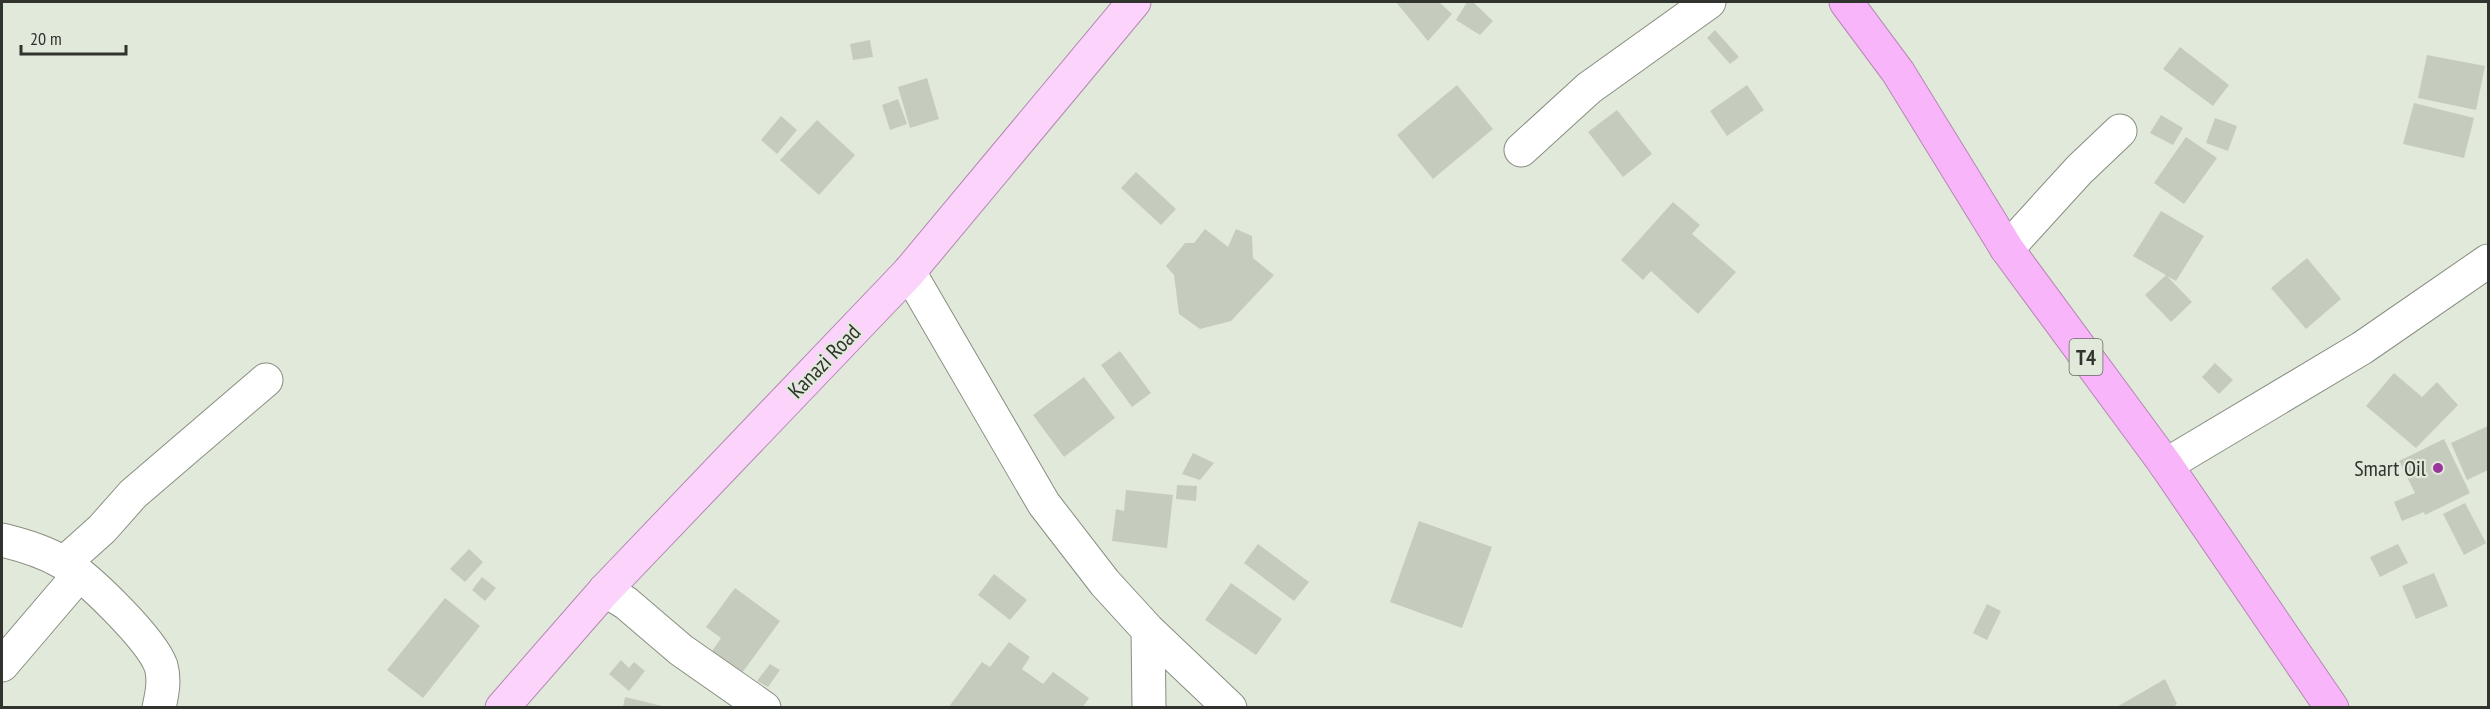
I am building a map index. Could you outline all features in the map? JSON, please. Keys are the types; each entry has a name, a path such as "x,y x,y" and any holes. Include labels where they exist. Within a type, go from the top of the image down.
{"highway":[{"name":"T4","path":"1846,2 1898,72 2007,249 2166,465 2332,708"}],"main road":[{"name":"Kanazi Road","path":"501,708 605,590 909,272 1134,2"}],"street":[{"path":"1521,150 1589,88 1709,2"},
{"path":"2007,249 2079,170 2120,131"},
{"path":"2166,465 2362,348 2488,261"},
{"path":"909,272 1044,504 1105,583 1148,630 1230,708"},
{"path":"2,665 102,529 134,494 266,380"},
{"path":"2,540 30,547 71,570 130,622 160,665 164,683 159,708"},
{"path":"605,590 626,603 681,650 764,708"},
{"path":"1148,630 1149,708"}],"building":[{"path":"1396,2 1439,2 1452,14 1428,41"},
{"path":"1467,2 1473,2 1493,21 1480,35 1456,20"},
{"path":"1715,30 1739,57 1730,64 1707,38"},
{"path":"870,40 873,57 853,60 850,44"},
{"path":"2180,47 2229,85 2213,106 2163,69"},
{"path":"2427,55 2485,66 2476,110 2418,98"},
{"path":"927,78 939,119 910,128 898,87"},
{"path":"1457,85 1493,129 1433,179 1397,135"},
{"path":"1747,85 1764,110 1727,136 1710,111"},
{"path":"898,99 907,124 890,130 882,105"},
{"path":"2414,103 2474,118 2464,158 2403,144"},
{"path":"1617,110 1652,154 1623,177 1588,132"},
{"path":"2161,115 2183,128 2173,145 2150,133"},
{"path":"781,116 797,130 777,154 761,140"},
{"path":"2215,118 2237,126 2228,151 2206,143"},
{"path":"817,120 855,155 819,195 780,160"},
{"path":"2186,137 2217,158 2184,204 2154,183"},
{"path":"1136,172 1176,209 1161,225 1121,188"},
{"path":"1673,202 1700,225 1692,234 1736,272 1698,314 1651,271 1643,280 1621,260"},
{"path":"2161,211 2204,236 2176,281 2167,276 2192,302 2171,322 2145,295 2166,275 2133,256"},
{"path":"1205,229 1228,247 1236,229 1252,236 1253,258 1274,275 1231,321 1200,329 1179,314 1174,275 1166,266 1185,243 1194,243"},
{"path":"2307,258 2341,299 2306,329 2271,288"},
{"path":"1120,351 1151,393 1132,407 1101,365"},
{"path":"2215,363 2233,380 2219,394 2202,377"},
{"path":"2394,373 2422,397 2437,382 2458,405 2416,448 2366,406"},
{"path":"1084,377 1115,418 1064,457 1033,415"},
{"path":"2488,426 2488,470 2467,480 2451,443"},
{"path":"2444,439 2470,493 2425,515 2424,512 2402,521 2394,502 2415,493 2399,461"},
{"path":"1193,453 1214,463 1200,480 1182,474"},
{"path":"1177,485 1197,486 1196,501 1176,499"},
{"path":"1126,490 1173,495 1167,548 1112,541 1116,509 1124,511"},
{"path":"2465,503 2486,543 2464,555 2443,514"},
{"path":"1419,521 1492,547 1462,628 1390,602"},
{"path":"1258,544 1309,582 1294,601 1244,563"},
{"path":"2398,544 2408,563 2380,577 2370,557"},
{"path":"469,549 483,562 465,582 450,569"},
{"path":"2434,573 2448,606 2416,619 2402,586"},
{"path":"994,574 1027,600 1010,620 978,595"},
{"path":"482,577 496,588 485,601 472,590"},
{"path":"1231,583 1282,619 1256,655 1205,620"},
{"path":"735,588 780,621 742,673 712,651 721,638 706,627"},
{"path":"445,598 480,626 423,698 387,670"},
{"path":"1987,604 2001,611 1987,640 1973,633"},
{"path":"1009,642 1030,657 1022,669 1043,684 1053,672 1089,698 1082,708 948,708 982,662 990,667"},
{"path":"621,660 629,668 634,662 645,671 629,691 609,674"},
{"path":"770,664 780,670 768,687 757,681"},
{"path":"2165,679 2177,704 2172,708 2115,708"},
{"path":"625,697 666,707 666,708 623,708"}],"place":[{"name":"Smart Oil","path":"2438,468"}]}
